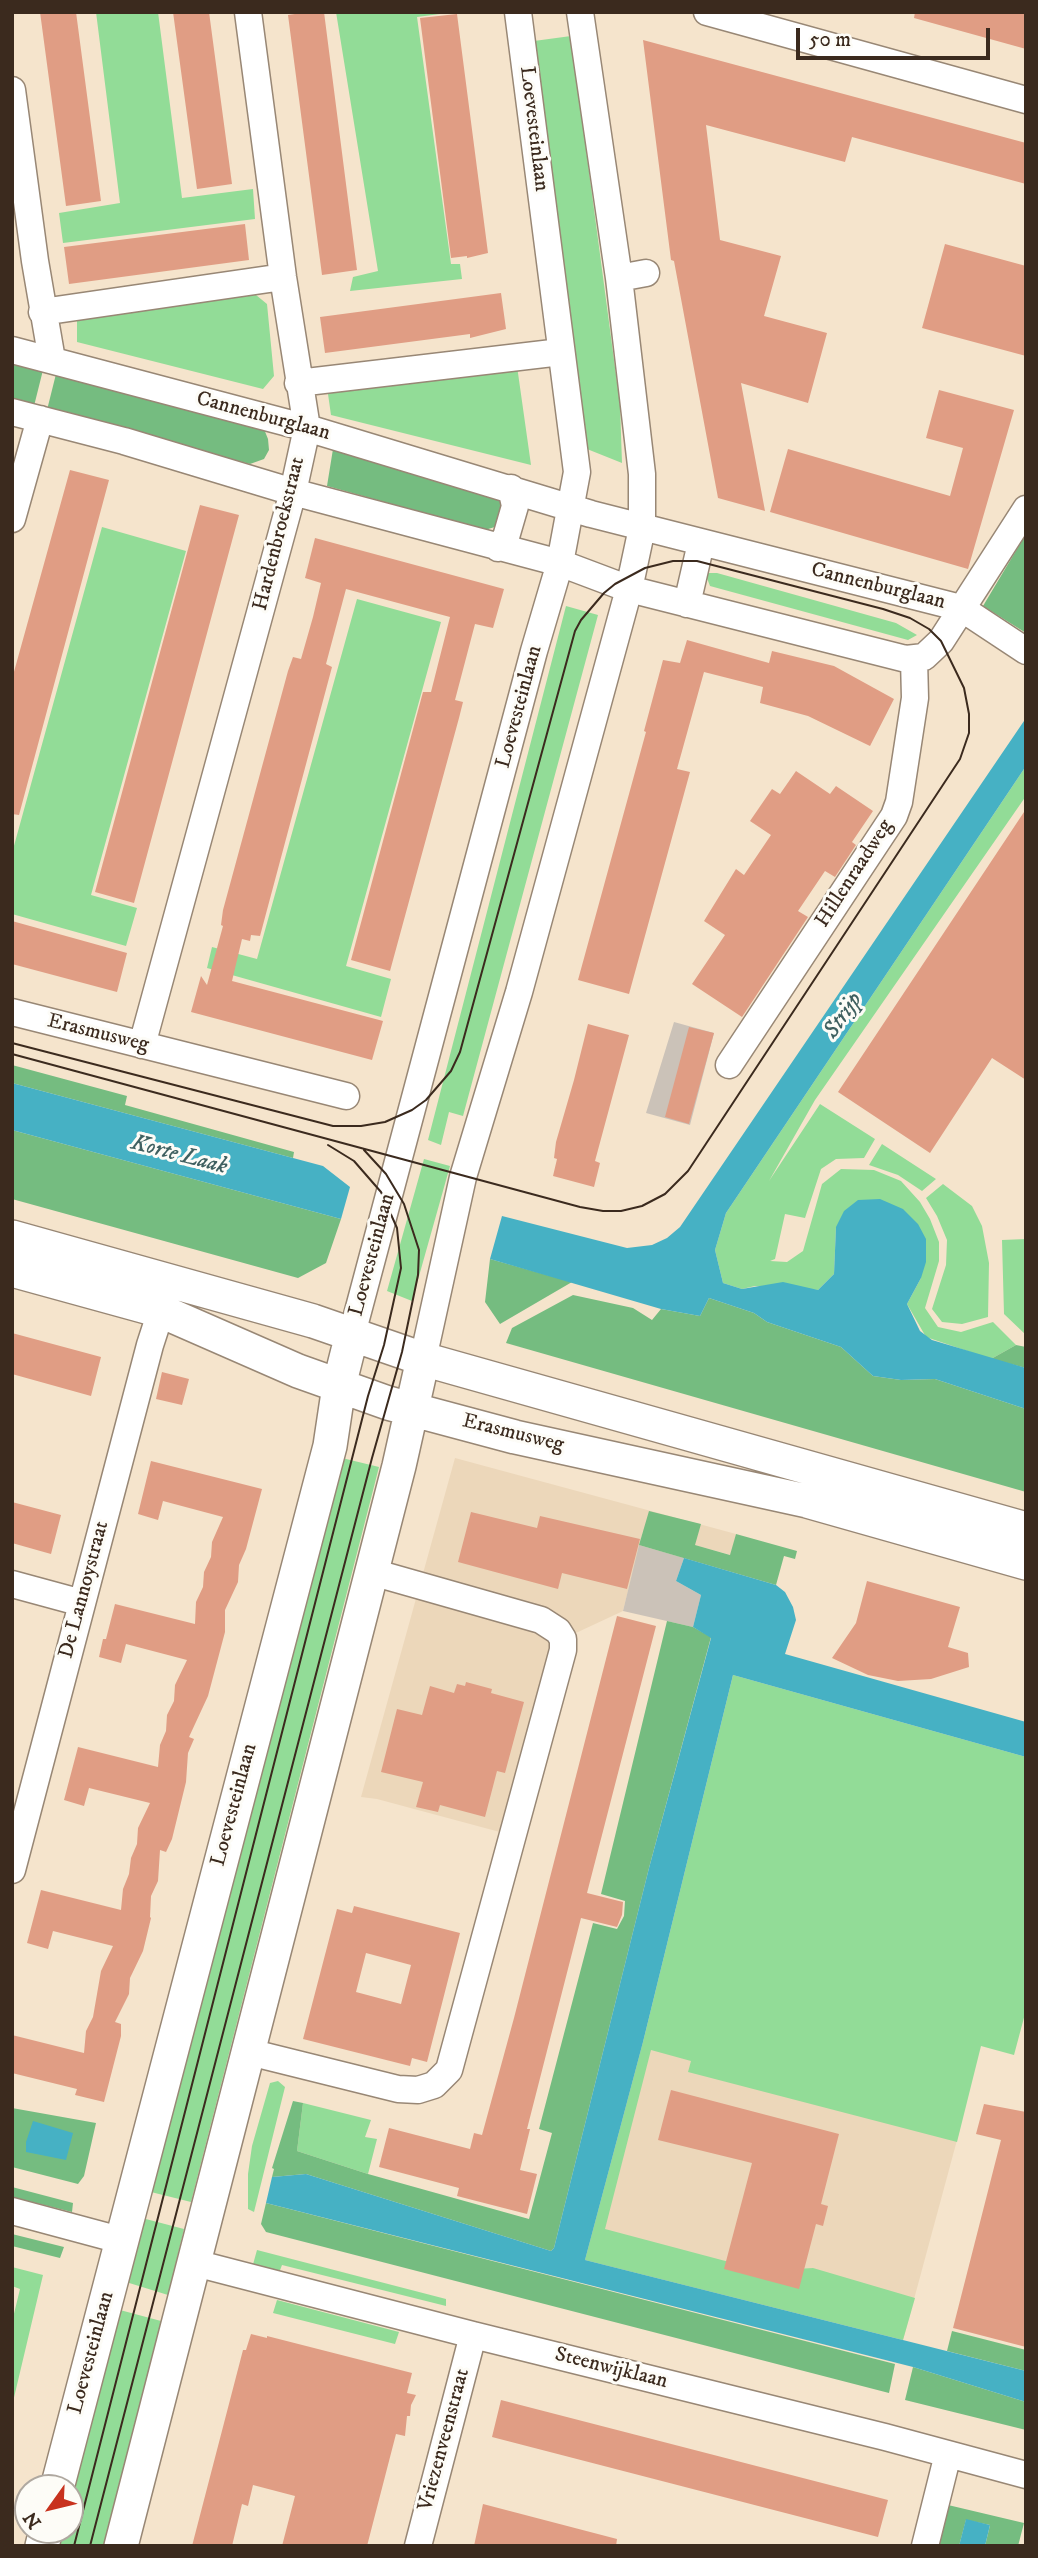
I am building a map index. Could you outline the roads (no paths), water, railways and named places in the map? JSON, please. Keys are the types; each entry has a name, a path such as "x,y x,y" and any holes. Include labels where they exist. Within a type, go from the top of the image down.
{"main road":[{"path":"12,1237 313,1321 423,1359 1026,1528"},
{"name":"Erasmusweg","path":"12,1270 160,1311 275,1362 411,1409 515,1437 807,1501 1026,1563"},
{"name":"Loevesteinlaan","path":"61,2474 330,1446 339,1386 352,1334"},
{"path":"121,2546 400,1466 423,1359"}],"street":[{"name":"Hardenbroekstraat","path":"142,1045 293,492 307,428 298,383 248,12"},
{"name":"Loevesteinlaan","path":"352,1334 560,563 577,472 518,12"},
{"path":"423,1359 463,1177 519,992 629,589 642,528 642,474 619,278 580,12"},
{"path":"708,12 1026,100"},
{"path":"12,90 20,210 52,360"},
{"path":"619,278 646,272"},
{"path":"42,312 283,277"},
{"name":"Cannenburglaan","path":"12,350 307,428 511,488 571,509 961,608 933,651 914,659"},
{"name":"Cannenburglaan","path":"298,383 561,352"},
{"path":"12,412 124,441 293,492 560,563 629,589 906,660 914,659"},
{"path":"12,519 40,419"},
{"path":"498,548 506,537 515,506 511,488"},
{"path":"1026,509 961,608 1026,651"},
{"path":"687,604 701,543"},
{"name":"Hillenraadweg","path":"729,1065 894,816 899,803 915,698 914,659"},
{"name":"Erasmusweg","path":"12,1012 346,1096"},
{"name":"De Lannoystraat","path":"12,1870 160,1311"},
{"path":"249,2052 398,2089 418,2090 434,2085 449,2070 563,1650 563,1639 558,1631 541,1620 372,1572"},
{"path":"12,1584 82,1603"},
{"path":"12,2211 120,2240"},
{"name":"Steenwijklaan","path":"195,2263 1026,2475"},
{"name":"Vriezenveenstraat","path":"418,2546 473,2335"},
{"path":"925,2546 948,2454"}],"water":[{"name":"Strijp","path":"1026,718 1026,766 726,1213 715,1250 723,1283 742,1289 783,1282 818,1290 834,1274 836,1227 844,1211 858,1200 880,1199 903,1209 918,1224 926,1239 926,1262 907,1304 920,1331 932,1340 1026,1368 1026,1409 935,1379 901,1380 873,1376 841,1347 767,1322 754,1313 709,1298 700,1316 661,1309 490,1259 502,1216 627,1248 652,1245 667,1238 680,1227"},
{"name":"Korte Laak","path":"12,1083 323,1166 350,1187 341,1219 12,1130"},
{"path":"684,1558 776,1585 785,1592 796,1620 785,1654 1026,1722 1026,1757 733,1675 643,2042 585,2260 1026,2371 1026,2402 913,2367 266,2203 272,2177 306,2174 551,2251 554,2248 649,1868 711,1638 693,1627 701,1595 676,1581"},
{"path":"33,2121 73,2133 66,2160 26,2152 26,2142"},
{"path":"966,2519 990,2525 985,2546 959,2546"}],"tram line":[{"path":"12,1043 333,1126 361,1126 385,1122 412,1110 426,1100 451,1071 460,1052 575,631 604,593 645,568 673,561 697,561 910,618 929,629 941,641 964,688 969,733 960,759 688,1171 665,1194 642,1206 621,1211 580,1207 12,1054"},
{"path":"74,2546 368,1396 384,1345 401,1268 397,1228 381,1192 354,1161 328,1145"},
{"path":"90,2546 372,1458 402,1352 418,1275 419,1250 404,1204 386,1174 364,1150"}]}
